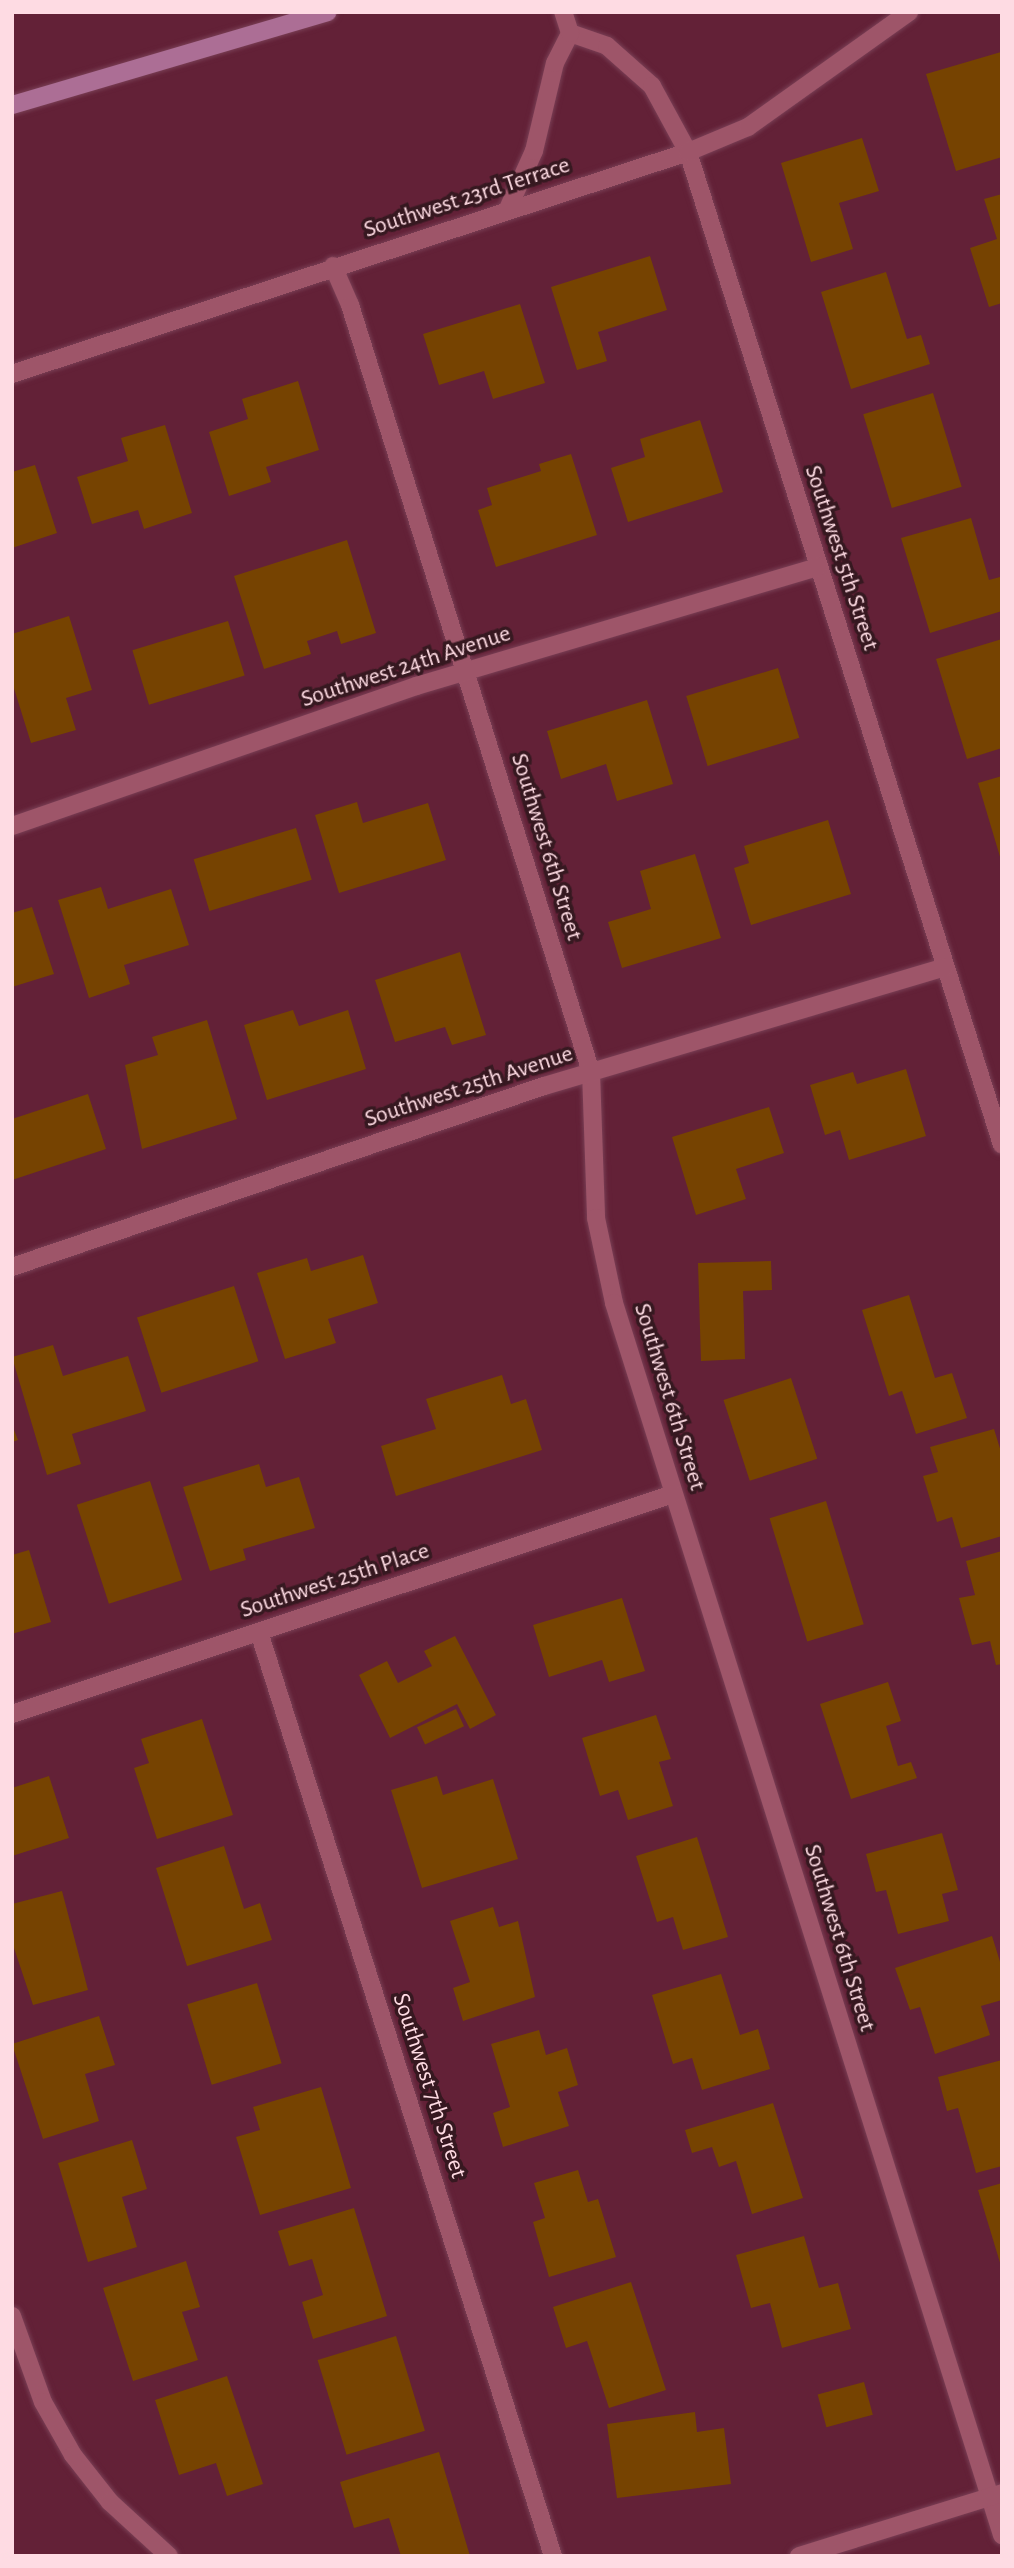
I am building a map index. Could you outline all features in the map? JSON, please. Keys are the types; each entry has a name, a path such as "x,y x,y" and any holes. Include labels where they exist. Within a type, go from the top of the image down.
{"street":[{"path":"12,105 328,12"},
{"path":"507,211 534,151 555,63 570,33 563,12"},
{"name":"Southwest 23rd Terrace","path":"12,374 332,266 688,152 748,127 909,12"},
{"name":"Southwest 5th Street","path":"570,33 607,46 652,86 688,152 1002,1144"},
{"name":"Southwest 6th Street","path":"332,266 466,672 591,1072 596,1217 614,1303 995,2495 1002,2535"},
{"name":"Southwest 24th Avenue","path":"12,826 466,672 818,567"},
{"name":"Southwest 25th Avenue","path":"12,1267 591,1072 945,967"},
{"name":"Southwest 25th Place","path":"12,1714 673,1494"},
{"name":"Southwest 7th Street","path":"259,1632 553,2556"},
{"path":"12,2316 43,2402 73,2455 110,2502 169,2556"},
{"path":"799,2556 995,2495"}],"building":[{"path":"1001,52 1002,157 956,171 926,74"},
{"path":"862,138 879,191 839,203 853,249 811,262 781,163"},
{"path":"1002,194 1002,303 989,307 970,248 997,239 984,199"},
{"path":"650,256 667,310 598,332 607,361 577,370 551,287"},
{"path":"886,272 907,339 921,335 930,364 851,389 821,292"},
{"path":"520,304 545,383 493,399 484,371 439,385 423,334"},
{"path":"298,381 319,450 266,467 271,482 229,496 209,432 248,419 242,399"},
{"path":"933,393 962,487 892,508 863,414"},
{"path":"700,420 723,492 628,522 611,468 645,457 640,439"},
{"path":"165,425 192,513 144,529 138,510 92,524 77,477 128,461 121,438"},
{"path":"571,454 597,535 496,567 478,510 492,505 487,488 541,471 539,464"},
{"path":"35,465 57,533 12,548 12,472"},
{"path":"971,518 989,580 1000,577 1002,611 930,633 901,538"},
{"path":"347,540 376,633 341,644 337,631 307,641 311,654 264,669 234,576"},
{"path":"69,616 92,690 66,698 76,730 31,743 12,682 12,634"},
{"path":"228,621 245,676 149,705 132,650"},
{"path":"1002,639 1002,748 967,759 936,659"},
{"path":"778,668 799,738 708,766 686,696"},
{"path":"647,700 673,784 617,801 606,764 561,779 547,731"},
{"path":"1002,776 1002,860 1001,860 978,783"},
{"path":"357,802 363,823 428,803 446,860 339,893 315,815"},
{"path":"828,820 851,894 751,925 734,868 749,863 744,846"},
{"path":"296,828 312,880 209,911 194,859"},
{"path":"695,854 721,938 622,968 608,922 651,909 640,871"},
{"path":"101,887 108,909 171,889 189,945 124,965 130,984 89,998 58,900"},
{"path":"32,907 54,974 12,987 12,913"},
{"path":"460,952 486,1035 452,1045 445,1027 395,1042 375,980"},
{"path":"293,1010 299,1026 348,1010 366,1069 267,1100 244,1025"},
{"path":"207,1020 237,1119 142,1149 125,1065 158,1055 152,1037"},
{"path":"906,1069 926,1136 849,1160 840,1130 825,1135 810,1085 853,1072 857,1084"},
{"path":"88,1094 106,1149 12,1180 12,1119"},
{"path":"769,1107 784,1153 736,1169 746,1199 696,1215 672,1137"},
{"path":"363,1255 378,1303 328,1319 336,1343 285,1359 257,1273 307,1258 311,1271"},
{"path":"771,1261 772,1290 743,1291 745,1359 701,1361 698,1263"},
{"path":"234,1286 258,1361 161,1393 137,1318"},
{"path":"909,1295 935,1378 952,1373 967,1418 916,1434 902,1391 889,1396 862,1310"},
{"path":"53,1345 63,1376 128,1356 146,1411 72,1434 81,1464 47,1475 12,1357"},
{"path":"502,1375 511,1404 526,1399 542,1450 396,1496 381,1446 436,1429 426,1399"},
{"path":"791,1378 817,1459 750,1481 723,1400"},
{"path":"12,1425 18,1440 12,1442"},
{"path":"994,1429 1002,1455 1002,1536 961,1548 952,1517 937,1522 923,1476 938,1472 930,1447"},
{"path":"259,1464 266,1487 299,1477 315,1528 243,1549 246,1560 210,1571 183,1487"},
{"path":"150,1481 182,1580 109,1604 77,1505"},
{"path":"826,1501 864,1624 807,1642 770,1518"},
{"path":"29,1550 51,1622 12,1634 12,1555"},
{"path":"1002,1551 1002,1664 996,1665 990,1641 972,1645 959,1598 975,1595 966,1561"},
{"path":"622,1598 645,1671 609,1682 602,1660 549,1677 533,1625"},
{"path":"455,1636 496,1715 470,1729 457,1704 390,1738 359,1675 387,1661 398,1683 432,1666 424,1651"},
{"path":"888,1682 901,1721 886,1726 898,1766 911,1762 917,1778 851,1799 820,1704"},
{"path":"456,1709 464,1726 425,1744 417,1727"},
{"path":"656,1715 671,1759 659,1762 673,1806 628,1820 618,1790 600,1796 582,1738"},
{"path":"202,1719 233,1815 157,1839 134,1768 149,1763 141,1739"},
{"path":"49,1776 69,1838 12,1856 12,1788"},
{"path":"437,1776 443,1795 493,1779 518,1859 422,1888 391,1790"},
{"path":"942,1833 958,1890 942,1894 949,1921 898,1934 886,1890 876,1892 866,1854"},
{"path":"697,1837 728,1937 683,1950 673,1917 657,1922 636,1856"},
{"path":"224,1846 244,1909 260,1903 272,1940 187,1966 156,1868"},
{"path":"62,1891 88,1990 33,2005 12,1942 12,1904"},
{"path":"493,1907 499,1927 518,1921 535,1997 463,2021 453,1988 470,1982 450,1921"},
{"path":"992,1936 1002,1968 1002,2000 981,2006 990,2035 935,2054 920,2007 910,2010 895,1968"},
{"path":"721,1974 740,2035 758,2029 770,2069 702,2090 692,2058 673,2064 652,1995"},
{"path":"257,1983 282,2063 212,2085 187,2004"},
{"path":"99,2016 115,2065 85,2074 99,2121 43,2139 12,2044"},
{"path":"539,2030 546,2055 567,2048 578,2085 558,2092 569,2126 503,2147 493,2113 510,2107 491,2044"},
{"path":"1002,2060 1002,2166 976,2173 958,2108 947,2111 938,2077"},
{"path":"321,2087 351,2188 260,2215 236,2137 260,2130 253,2107"},
{"path":"773,2103 803,2198 752,2214 736,2161 719,2167 712,2147 692,2153 685,2130"},
{"path":"132,2140 147,2189 122,2197 137,2247 88,2262 58,2163"},
{"path":"578,2170 588,2202 598,2199 616,2257 549,2277 533,2222 545,2218 534,2183"},
{"path":"1002,2183 1002,2266 1001,2266 978,2190"},
{"path":"354,2208 387,2316 313,2339 302,2302 323,2295 312,2259 289,2266 278,2231"},
{"path":"804,2236 819,2288 838,2283 851,2329 782,2348 770,2303 751,2308 736,2255"},
{"path":"186,2261 200,2307 182,2312 198,2360 133,2381 103,2288"},
{"path":"631,2282 666,2390 609,2408 587,2341 566,2348 553,2307"},
{"path":"396,2336 425,2431 347,2455 318,2360"},
{"path":"227,2376 263,2484 227,2496 216,2463 179,2475 155,2400"},
{"path":"864,2382 873,2415 826,2427 818,2394"},
{"path":"695,2412 697,2432 724,2428 731,2484 617,2498 607,2424"},
{"path":"439,2452 470,2556 401,2556 389,2518 354,2528 340,2482"}]}
